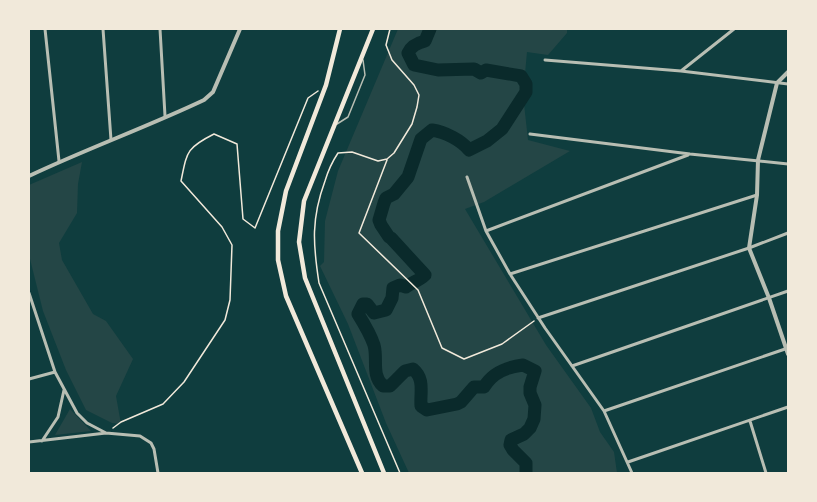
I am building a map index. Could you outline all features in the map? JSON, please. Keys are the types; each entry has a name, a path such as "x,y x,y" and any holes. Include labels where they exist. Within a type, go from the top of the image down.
{"main road":[{"path":"340,29 326,86 286,191 278,231 278,260 286,296 362,473"},
{"path":"373,29 304,201 299,242 305,278 384,473"}],"street":[{"path":"45,29 59,162"},
{"path":"103,29 112,140"},
{"path":"160,29 165,116"},
{"path":"29,176 204,100 213,92 240,29"},
{"path":"681,71 734,29"},
{"path":"546,60 681,71 788,84"},
{"path":"788,72 777,83 758,160 757,195 749,248 769,298 788,354"},
{"path":"530,134 690,154 788,164"},
{"path":"486,231 690,154"},
{"path":"467,177 486,231 510,274 538,318 604,411 632,473"},
{"path":"510,274 757,195"},
{"path":"538,318 749,248 788,233"},
{"path":"572,366 788,291"},
{"path":"29,293 31,305 55,372 77,413 88,423 106,433"},
{"path":"604,411 787,348"},
{"path":"29,379 55,372"},
{"path":"42,441 58,417 64,389"},
{"path":"628,462 788,407"},
{"path":"750,420 765,473"},
{"path":"29,442 106,433 140,436 151,443 154,448 158,473"}],"lane":[{"path":"334,126 348,117 365,75 362,56"}],"path":[{"path":"390,29 386,45 392,60 414,85 419,96 412,124 394,154 387,159 378,161 352,152 338,153 332,162 319,196 314,223 314,252 319,283 400,473"},
{"path":"106,433 120,422 163,404 184,382 225,320 230,300 232,245 222,227 181,181 187,154 197,142 214,134 237,144 243,219 255,228 308,98 326,86"},
{"path":"387,159 359,233 418,290 442,348 464,359 502,344 538,318"}],"shaded area":[{"path":"398,29 567,29 567,33 548,55 527,52 523,95 528,140 570,151 484,202 465,209 546,345 591,408 600,432 614,452 617,473 409,473 386,423 348,324 320,266 324,262 325,221 338,171"},
{"path":"82,162 78,184 77,213 59,243 62,260 93,314 106,321 133,359 116,396 121,424 112,423 86,410 66,370 43,311 29,255 29,185"},
{"path":"70,409 91,431 55,435"}],"waterway":[{"path":"430,29 425,41 415,45 408,53 414,65 438,70 474,69 481,73 486,70 521,76 526,84 526,92 502,129 487,141 469,150 457,140 437,131 432,130 421,139 408,177 394,194 386,198 379,220 389,237 425,275 406,287 400,285 393,288 392,298 386,310 374,313 367,304 363,304 358,314 374,345 376,372 379,382 383,386 390,386 405,371 413,369 421,381 421,406 427,410 461,402 474,387 484,387 496,374 511,367 523,365 535,371 530,387 530,393 535,405 534,419 530,428 524,434 511,440 510,445 526,463 526,473"}]}
